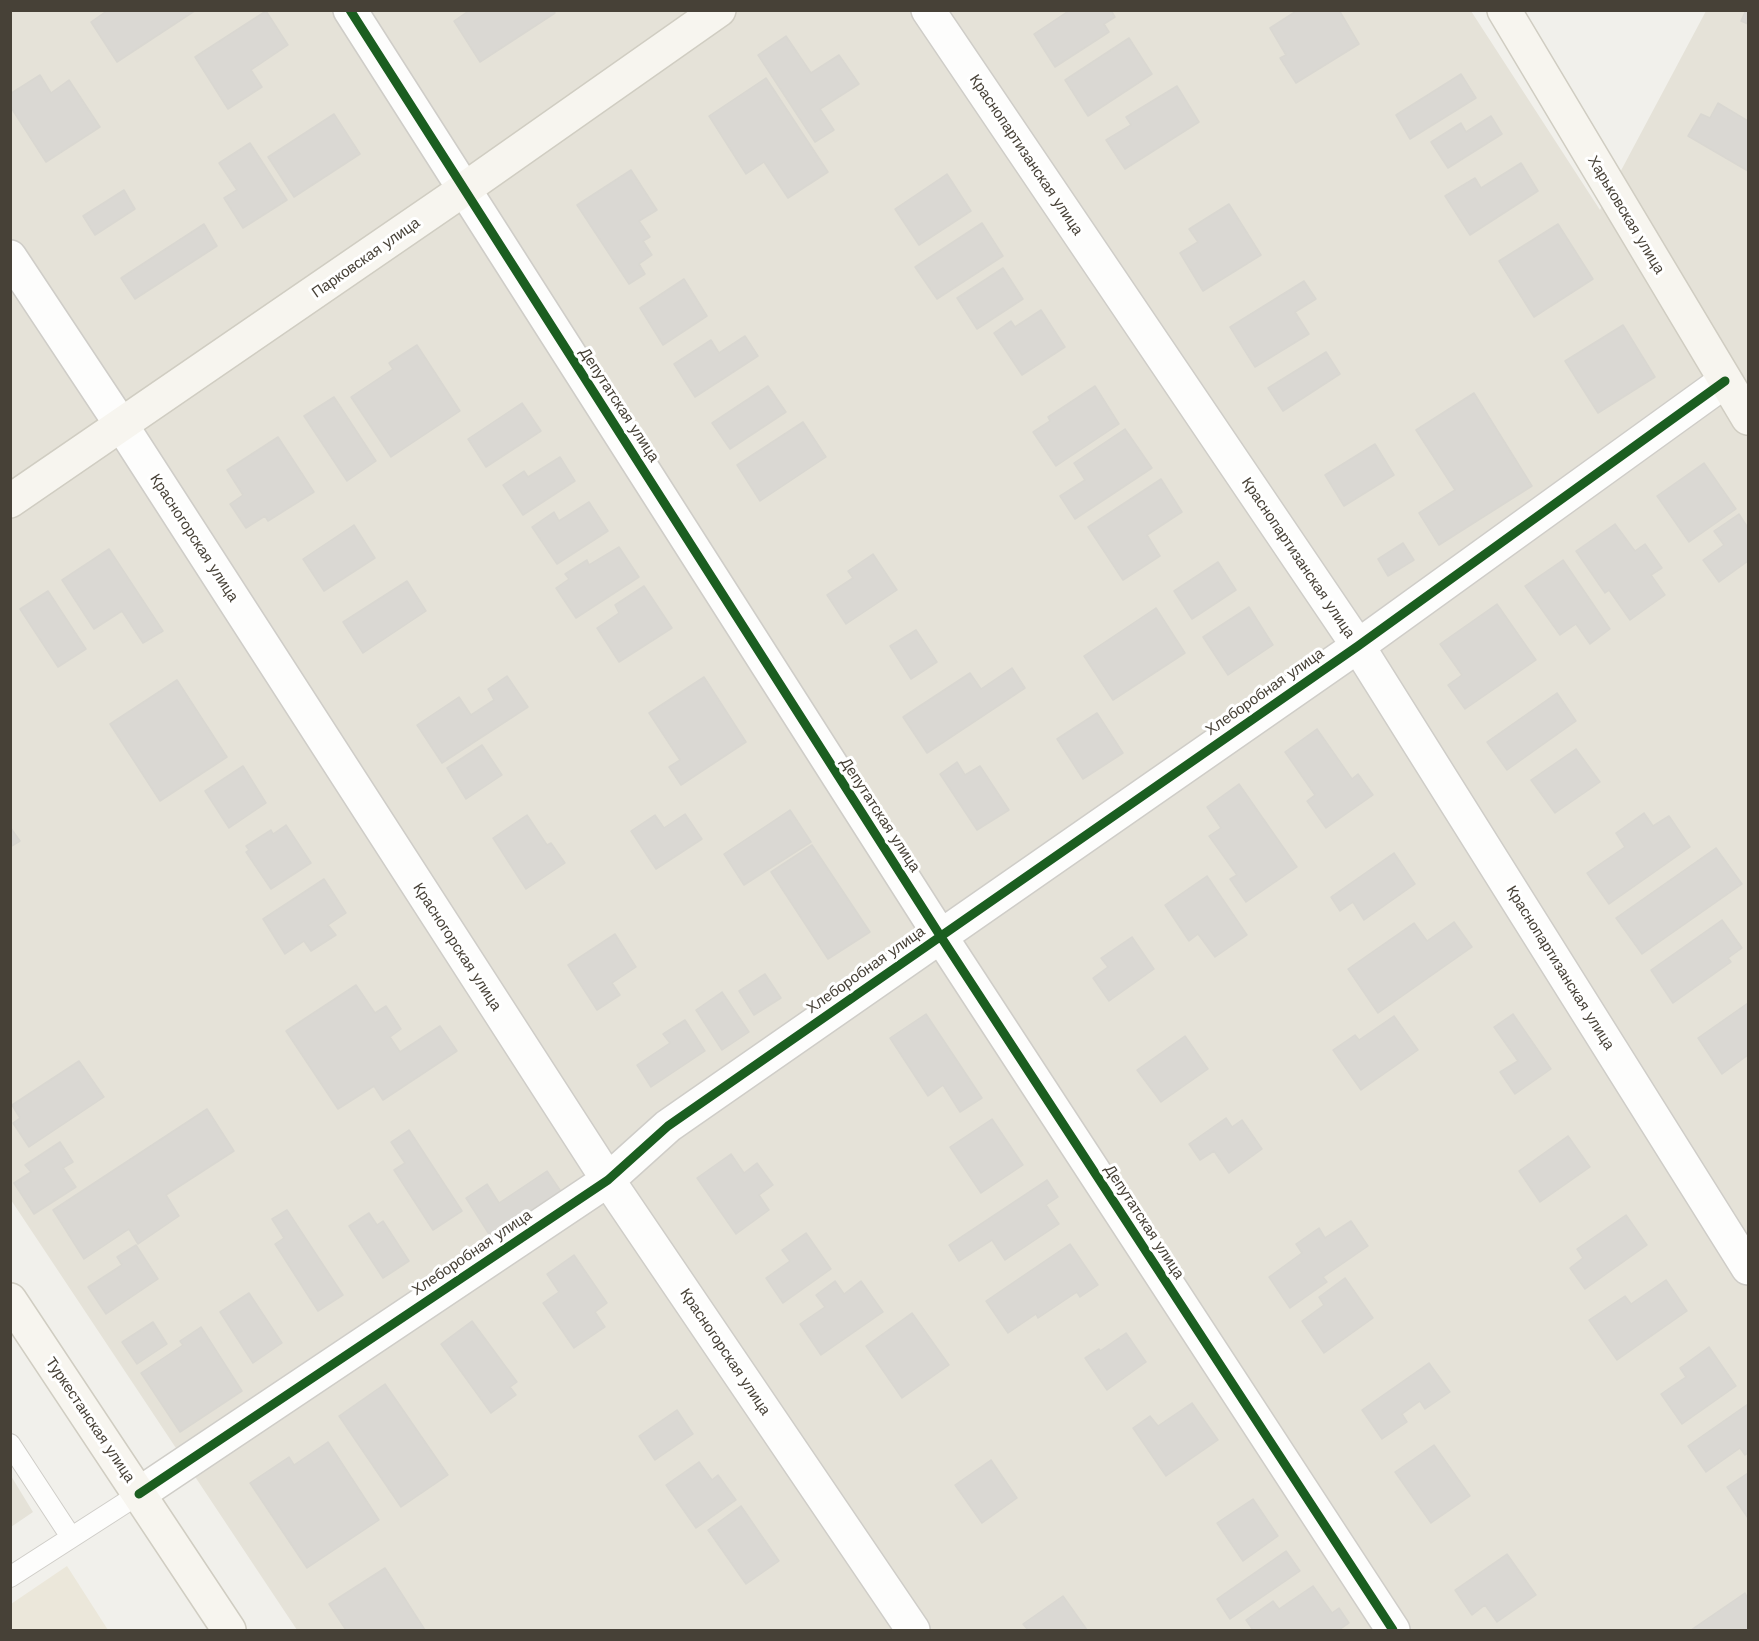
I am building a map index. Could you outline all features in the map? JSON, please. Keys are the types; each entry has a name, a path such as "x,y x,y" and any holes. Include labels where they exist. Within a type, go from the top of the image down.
{"street":[{"name":"Депутатская улица","path":"350,10 940,937 1392,1630"},
{"name":"Парковская улица","path":"10,501 463,190 719,10"},
{"name":"Краснопартизанская улица","path":"928,10 1358,646 1749,1268"},
{"name":"Харьковская улица","path":"1504,10 1749,418"},
{"name":"Красногорская улица","path":"10,257 122,426 608,1180 914,1630"},
{"name":"Хлеборобная улица","path":"139,1494 608,1180 668,1126 1358,646 1725,381"},
{"name":"Туркестанская улица","path":"10,1300 230,1630"}],"lane":[{"path":"10,1444 71,1537"},
{"path":"10,1576 139,1494"}],"shaded area":[{"path":"10,11 1471,11 1600,210 1706,11 1748,11 1748,1630 297,1630 11,1200"},
{"path":"11,1476 33,1512 10,1527"},
{"path":"67,1566 108,1630 11,1630 11,1604"}],"building":[{"path":"108,10 196,10 117,62 91,22"},
{"path":"470,10 553,10 555,13 480,62 454,21"},
{"path":"1070,10 1111,10 1115,17 1104,24 1109,32 1055,67 1034,34"},
{"path":"1298,10 1339,10 1359,44 1296,83 1280,58 1286,55 1270,28"},
{"path":"1748,10 1748,24 1741,21"},
{"path":"266,11 288,45 251,70 262,87 228,109 195,57"},
{"path":"786,36 811,73 839,55 859,84 820,109 834,130 815,142 758,55"},
{"path":"1129,38 1152,74 1088,116 1065,80"},
{"path":"1461,74 1476,98 1410,139 1396,115"},
{"path":"40,75 51,93 69,80 100,127 46,162 10,106 10,94"},
{"path":"766,78 828,172 788,198 764,162 746,174 709,116"},
{"path":"1177,86 1199,122 1125,169 1106,140 1131,125 1126,117"},
{"path":"1718,103 1748,121 1748,171 1688,136 1701,114 1710,118"},
{"path":"334,114 360,154 294,197 268,157"},
{"path":"1491,116 1502,134 1448,168 1431,142 1461,123 1466,132"},
{"path":"250,143 287,200 243,228 224,198 237,190 219,163"},
{"path":"1521,163 1538,191 1470,235 1445,196 1475,178 1481,188"},
{"path":"631,170 657,210 639,221 650,237 643,241 652,255 639,264 645,274 629,284 577,205"},
{"path":"947,174 971,211 919,245 895,209"},
{"path":"124,190 135,209 95,235 83,216"},
{"path":"1229,204 1261,255 1203,291 1180,253 1198,242 1189,229"},
{"path":"982,223 1003,256 937,299 915,267"},
{"path":"204,224 217,246 135,299 121,278"},
{"path":"1558,224 1593,279 1534,317 1499,261"},
{"path":"1003,268 1023,299 977,329 957,298"},
{"path":"684,279 707,316 663,345 640,308"},
{"path":"1304,281 1316,299 1295,312 1309,334 1255,367 1230,327"},
{"path":"1041,310 1065,347 1022,375 994,333 1011,321 1015,327"},
{"path":"1623,325 1655,377 1598,413 1565,361"},
{"path":"745,336 758,356 695,397 674,364 711,340 719,353"},
{"path":"417,345 460,411 391,457 351,397 393,369 389,363"},
{"path":"1326,352 1340,374 1283,411 1268,388"},
{"path":"768,386 786,412 730,449 712,423"},
{"path":"1095,386 1119,424 1056,466 1033,432 1050,421 1048,417"},
{"path":"1474,393 1532,486 1439,545 1419,513 1455,490 1416,430"},
{"path":"334,397 376,461 347,481 304,416"},
{"path":"522,403 541,431 486,467 468,439"},
{"path":"803,422 826,457 760,501 737,465"},
{"path":"1125,429 1152,468 1075,519 1060,496 1085,480 1074,463"},
{"path":"278,437 314,492 268,521 265,516 246,528 230,504 243,495 227,470"},
{"path":"1375,444 1394,475 1344,506 1325,475"},
{"path":"560,457 575,481 523,515 503,485 524,471 528,477"},
{"path":"1704,463 1736,509 1689,542 1657,496"},
{"path":"1161,479 1182,512 1147,535 1160,556 1123,580 1088,527"},
{"path":"589,502 608,531 557,564 532,527 554,512 559,521"},
{"path":"1739,514 1748,528 1748,561 1719,582 1703,560 1724,545 1714,531"},
{"path":"1615,524 1635,551 1645,544 1662,568 1651,575 1665,595 1630,620 1609,590 1605,593 1576,551"},
{"path":"354,525 375,558 324,591 303,559"},
{"path":"1403,543 1414,560 1388,576 1378,559"},
{"path":"619,547 639,577 576,618 556,588 569,579 565,574 587,560 589,565"},
{"path":"109,549 163,631 143,643 122,611 94,629 62,580"},
{"path":"873,554 897,590 846,624 827,595 853,578 848,571"},
{"path":"1563,560 1610,629 1590,644 1576,624 1560,635 1525,586"},
{"path":"1218,562 1236,590 1192,619 1174,591"},
{"path":"407,581 426,611 363,653 343,622"},
{"path":"644,586 672,628 619,662 597,628 619,613 615,605"},
{"path":"48,591 86,649 58,667 20,609"},
{"path":"1497,604 1536,660 1465,709 1448,685 1462,675 1440,644"},
{"path":"1249,607 1273,645 1228,675 1203,637"},
{"path":"1156,608 1185,653 1113,700 1084,656"},
{"path":"916,630 937,662 911,679 890,646"},
{"path":"1012,668 1025,688 927,753 903,717 970,673 981,689"},
{"path":"507,676 528,707 442,763 417,725 459,697 471,715 494,700 488,689"},
{"path":"704,677 746,742 681,785 669,767 680,760 649,713"},
{"path":"177,680 227,757 160,801 110,724"},
{"path":"1557,693 1576,721 1507,770 1487,742"},
{"path":"1097,713 1123,753 1083,779 1057,739"},
{"path":"1317,729 1352,779 1358,774 1373,795 1326,828 1307,801 1315,795 1285,752"},
{"path":"482,745 502,775 466,799 447,768"},
{"path":"1576,749 1600,782 1555,813 1531,780"},
{"path":"957,762 965,775 980,766 1009,810 977,830 940,774"},
{"path":"243,766 266,803 229,828 205,791"},
{"path":"1239,784 1297,867 1246,902 1230,879 1237,875 1209,836 1221,828 1207,807"},
{"path":"790,810 811,842 744,885 724,854"},
{"path":"1644,813 1653,826 1669,816 1690,847 1609,904 1587,873 1625,847 1616,833"},
{"path":"685,814 702,839 656,869 631,831 655,815 664,828"},
{"path":"527,815 547,845 551,843 565,863 526,889 493,838"},
{"path":"286,825 311,863 271,889 246,852 249,850 246,846 271,830 273,834"},
{"path":"10,827 20,841 10,847"},
{"path":"812,845 870,932 828,959 771,872"},
{"path":"1716,848 1742,884 1642,954 1616,918"},
{"path":"1394,853 1415,884 1364,920 1353,902 1340,911 1331,897"},
{"path":"1207,876 1247,935 1215,957 1198,934 1189,941 1165,905"},
{"path":"324,879 346,913 328,925 336,935 311,951 304,941 285,954 263,919"},
{"path":"1722,920 1742,948 1728,958 1731,962 1673,1003 1651,970"},
{"path":"1454,922 1472,947 1378,1013 1348,969 1414,923 1427,941"},
{"path":"615,934 636,967 612,983 620,995 597,1010 568,965"},
{"path":"1132,937 1154,969 1109,1001 1093,978 1108,967 1101,958"},
{"path":"765,974 781,998 754,1015 739,991"},
{"path":"356,985 375,1013 386,1006 401,1029 390,1037 400,1052 440,1026 457,1051 383,1100 374,1086 338,1109 286,1031"},
{"path":"722,992 749,1032 722,1050 696,1010"},
{"path":"1748,1003 1748,1055 1722,1074 1698,1038"},
{"path":"926,1014 982,1098 960,1112 943,1085 928,1096 890,1038"},
{"path":"1513,1014 1551,1069 1515,1094 1500,1072 1518,1061 1494,1027"},
{"path":"1394,1016 1418,1050 1361,1090 1333,1050 1355,1035 1359,1040"},
{"path":"685,1020 705,1051 651,1087 637,1065 670,1043 663,1034"},
{"path":"1185,1036 1208,1069 1161,1102 1137,1070"},
{"path":"79,1061 104,1097 29,1147 13,1123 20,1118 12,1105"},
{"path":"207,1109 234,1151 166,1195 179,1216 138,1244 129,1229 84,1259 53,1210"},
{"path":"1226,1118 1232,1127 1242,1120 1262,1149 1229,1173 1214,1151 1200,1160 1189,1144"},
{"path":"992,1119 1023,1165 981,1193 950,1147"},
{"path":"409,1130 462,1211 433,1230 394,1170 405,1163 391,1142"},
{"path":"1568,1136 1590,1167 1540,1202 1519,1171"},
{"path":"60,1142 73,1162 63,1168 76,1187 34,1214 14,1183 31,1172 25,1165"},
{"path":"731,1154 744,1173 757,1163 773,1185 759,1195 769,1210 736,1234 697,1178"},
{"path":"547,1171 564,1196 494,1242 466,1198 487,1184 499,1203"},
{"path":"1047,1180 1058,1197 1046,1205 1059,1224 1005,1260 992,1240 959,1261 949,1245"},
{"path":"287,1210 343,1295 318,1311 275,1244 284,1238 272,1219"},
{"path":"369,1213 377,1225 383,1221 409,1261 383,1278 349,1226"},
{"path":"1626,1215 1647,1245 1585,1289 1570,1268 1583,1258 1577,1249"},
{"path":"1351,1221 1368,1246 1323,1277 1327,1282 1290,1308 1269,1277 1302,1253 1296,1244 1319,1228 1325,1238"},
{"path":"806,1233 831,1269 783,1303 766,1278 790,1261 782,1250"},
{"path":"1070,1244 1098,1285 1080,1297 1077,1292 1038,1318 1036,1314 1008,1333 986,1301"},
{"path":"136,1245 158,1279 106,1314 88,1287 122,1265 117,1257"},
{"path":"574,1255 607,1303 595,1312 605,1327 574,1348 543,1303 559,1292 547,1274"},
{"path":"1345,1278 1373,1318 1324,1353 1302,1321 1324,1305 1319,1297"},
{"path":"1666,1280 1687,1311 1617,1360 1589,1320 1625,1296 1631,1304"},
{"path":"835,1281 844,1294 861,1281 883,1312 821,1355 800,1324 825,1307 816,1295"},
{"path":"249,1293 282,1343 253,1363 220,1312"},
{"path":"912,1313 949,1365 902,1398 866,1346"},
{"path":"472,1321 517,1382 510,1387 516,1395 491,1413 441,1344"},
{"path":"153,1322 167,1344 137,1364 122,1342"},
{"path":"201,1327 242,1391 180,1432 141,1373 183,1345 180,1341"},
{"path":"1126,1333 1146,1362 1107,1390 1085,1358 1099,1349 1100,1351"},
{"path":"1709,1347 1736,1386 1682,1424 1661,1394 1686,1377 1680,1368"},
{"path":"1429,1363 1450,1392 1425,1409 1420,1401 1402,1414 1407,1422 1382,1439 1362,1410"},
{"path":"385,1384 448,1475 401,1507 339,1416"},
{"path":"1192,1403 1218,1440 1166,1476 1133,1428 1150,1416 1158,1426"},
{"path":"1748,1404 1748,1453 1745,1455 1740,1448 1706,1472 1688,1446"},
{"path":"677,1410 693,1434 655,1460 639,1436"},
{"path":"328,1442 379,1520 307,1568 250,1483 289,1457 294,1465"},
{"path":"1434,1445 1470,1496 1431,1523 1395,1472"},
{"path":"991,1460 1017,1498 982,1523 955,1485"},
{"path":"699,1462 712,1480 718,1475 736,1500 696,1528 666,1485"},
{"path":"1748,1473 1748,1518 1727,1487"},
{"path":"1253,1499 1278,1536 1243,1561 1217,1523"},
{"path":"741,1506 779,1561 746,1584 708,1530"},
{"path":"1286,1551 1300,1571 1230,1619 1217,1599"},
{"path":"1507,1554 1536,1595 1497,1622 1485,1605 1472,1615 1455,1590"},
{"path":"385,1568 425,1630 346,1630 329,1604"},
{"path":"1313,1586 1332,1613 1339,1608 1349,1623 1339,1630 1253,1630 1246,1620 1273,1601 1279,1609"},
{"path":"1745,1593 1748,1599 1748,1629 1691,1630"},
{"path":"1063,1596 1087,1630 1028,1630 1023,1624"}],"cycle path":[{"path":"350,10 941,937 1393,1630"},
{"path":"139,1494 608,1180 668,1126 1358,646 1725,381"}]}
